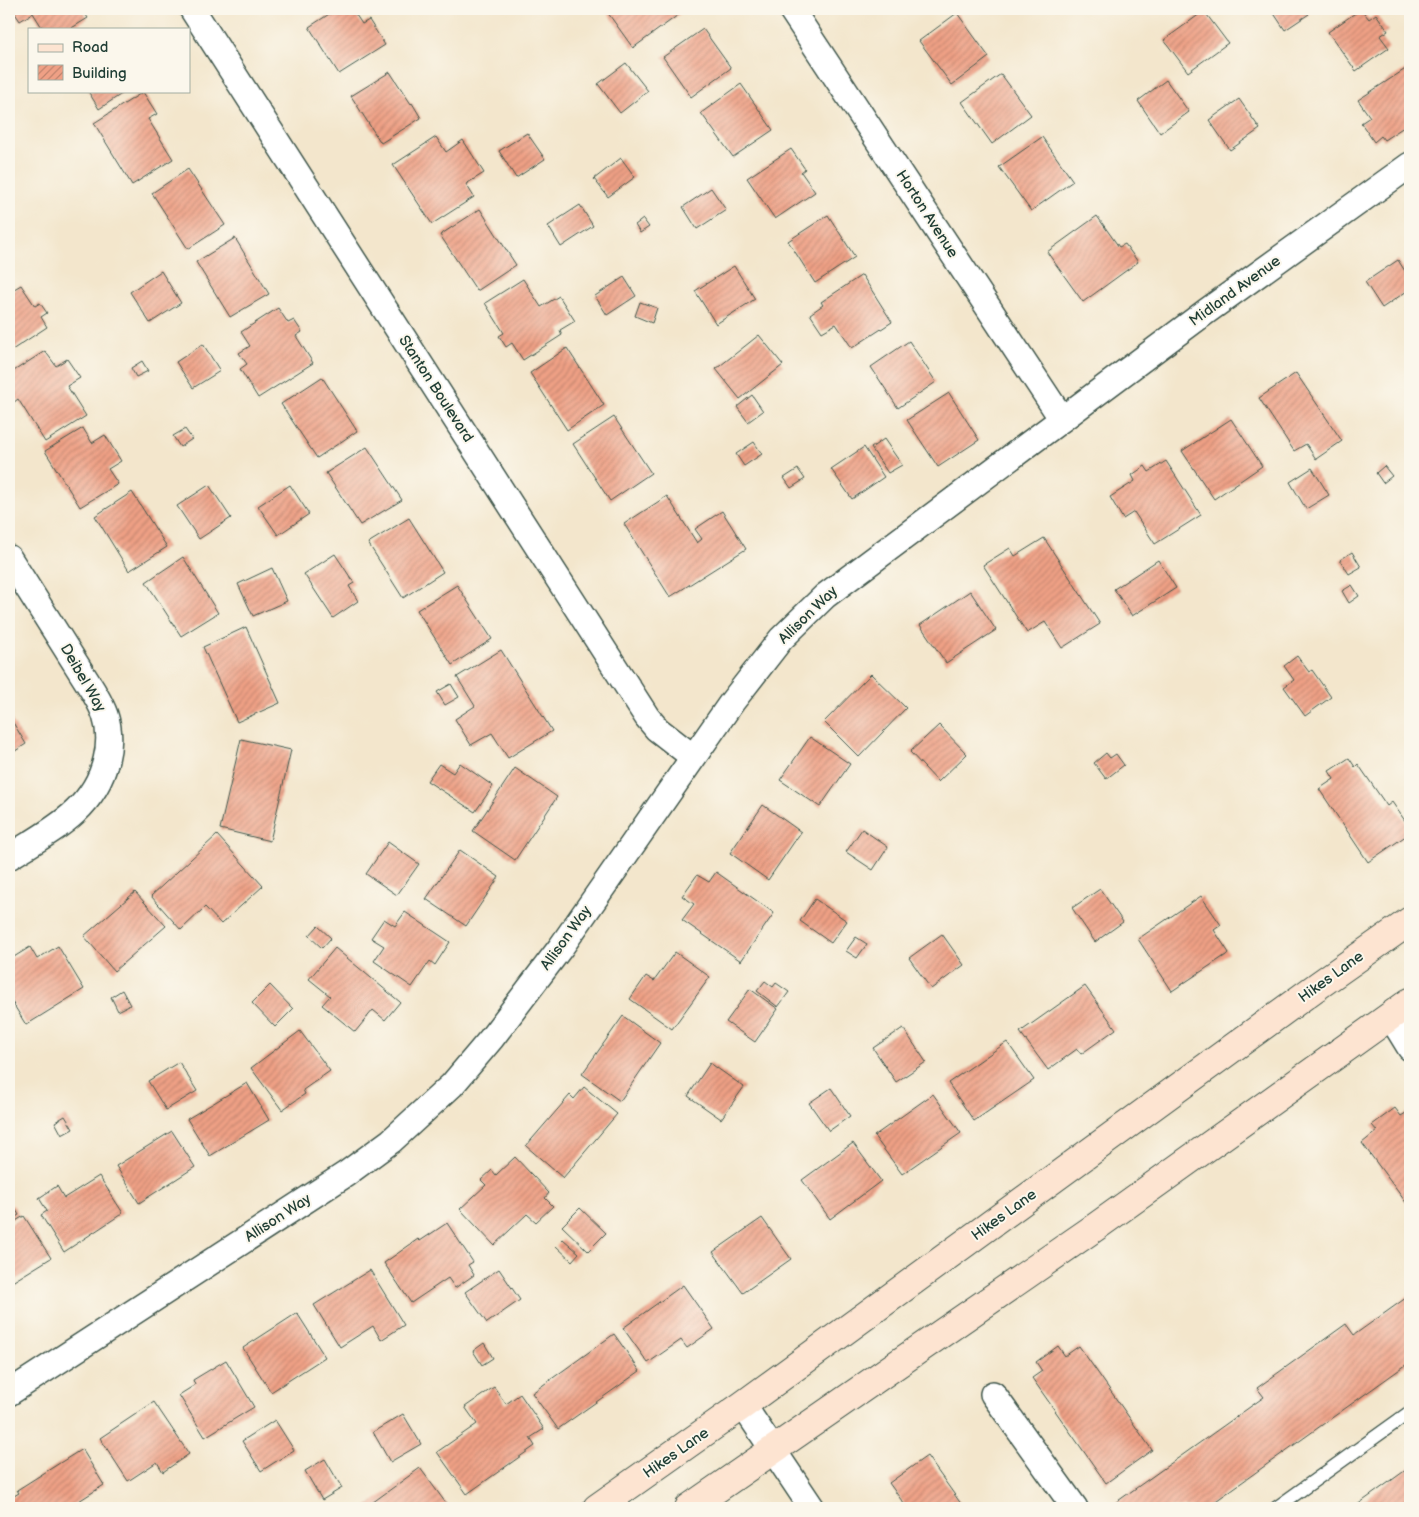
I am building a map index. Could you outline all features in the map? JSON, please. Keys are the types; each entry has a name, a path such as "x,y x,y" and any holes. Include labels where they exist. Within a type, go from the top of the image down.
{"main road":[{"name":"Hikes Lane","path":"597,1508 743,1405 1319,985 1410,921"},
{"path":"689,1508 1097,1226 1400,1009"}],"street":[{"name":"Stanton Boulevard","path":"192,9 647,717 656,729 693,757"},
{"name":"Horton Avenue","path":"791,9 1062,419"},
{"name":"Midland Avenue","path":"1062,419 1207,311 1410,165"},
{"name":"Allison Way","path":"9,1393 346,1174 391,1141 452,1085 491,1039 560,947 732,702 781,639 825,596 1062,419"},
{"name":"Deibel Way","path":"9,558 93,691 104,712 109,729 110,746 102,776 88,800 65,821 9,857"},
{"path":"1400,1009 1410,1048"},
{"path":"993,1394 1075,1508"},
{"path":"743,1405 812,1508"}],"lane":[{"path":"1276,1508 1410,1412"}],"building":[{"path":"12,9 82,9 88,18 72,28 42,28 33,13 20,21"},
{"path":"337,9 352,9 362,24 369,20 385,45 339,74 309,27"},
{"path":"605,9 684,9 685,10 633,48"},
{"path":"1271,9 1305,9 1309,14 1285,30"},
{"path":"1361,9 1369,19 1376,14 1388,31 1380,36 1389,48 1356,71 1328,32"},
{"path":"1204,11 1228,43 1188,72 1164,40"},
{"path":"957,13 989,57 952,85 919,41"},
{"path":"703,29 731,68 691,97 663,57"},
{"path":"626,63 648,91 620,113 598,84"},
{"path":"1410,66 1410,123 1384,140 1381,136 1374,142 1361,123 1370,117 1358,100"},
{"path":"390,72 421,118 381,143 351,96"},
{"path":"1001,74 1031,115 992,144 962,102"},
{"path":"1166,80 1189,112 1160,133 1138,101"},
{"path":"741,84 773,130 733,157 701,113"},
{"path":"89,92 124,92 99,109"},
{"path":"143,92 157,114 148,119 173,159 132,185 94,123"},
{"path":"1239,99 1260,129 1230,150 1209,120"},
{"path":"527,133 545,159 516,178 499,151"},
{"path":"436,137 446,152 463,140 484,173 466,184 474,197 432,224 393,165"},
{"path":"1042,137 1073,181 1031,211 999,167"},
{"path":"791,149 805,169 801,172 815,192 775,219 747,178"},
{"path":"621,158 635,177 608,197 594,179"},
{"path":"188,169 225,225 188,249 152,193"},
{"path":"711,188 726,210 697,229 683,207"},
{"path":"580,205 593,226 561,247 548,226"},
{"path":"480,209 516,265 477,291 440,235"},
{"path":"828,215 855,257 815,283 788,241"},
{"path":"1097,216 1119,247 1125,244 1138,262 1083,302 1047,252"},
{"path":"643,219 649,227 640,233 635,225"},
{"path":"235,238 269,294 230,317 196,262"},
{"path":"1398,260 1410,279 1410,289 1382,308 1365,282"},
{"path":"734,266 755,299 716,324 695,291"},
{"path":"161,271 181,303 150,323 130,292"},
{"path":"862,275 892,322 852,348 836,324 822,332 810,314 823,305 821,302"},
{"path":"624,277 636,296 607,315 595,296"},
{"path":"523,279 541,307 559,296 575,321 560,330 562,335 523,360 512,343 506,347 499,336 504,333 485,303"},
{"path":"21,285 35,306 40,303 47,313 41,317 47,327 9,352 9,292"},
{"path":"640,302 657,308 652,323 635,316"},
{"path":"278,308 288,323 294,320 302,332 296,336 313,363 258,398 240,369 247,364 239,353 250,346 241,332"},
{"path":"759,335 783,365 740,399 716,369"},
{"path":"909,341 936,382 898,408 871,367"},
{"path":"203,344 220,371 193,388 176,362"},
{"path":"567,348 604,405 567,430 530,373"},
{"path":"45,351 56,366 67,359 80,378 67,386 86,416 45,442 18,399 13,403 9,396 9,374"},
{"path":"142,361 148,371 136,377 131,368"},
{"path":"1296,373 1342,441 1316,459 1306,444 1294,451 1259,398"},
{"path":"322,377 357,431 317,458 281,404"},
{"path":"949,393 979,440 938,467 907,420"},
{"path":"752,395 763,411 748,422 737,407"},
{"path":"614,417 651,473 610,501 573,444"},
{"path":"1231,419 1262,466 1214,499 1182,451"},
{"path":"83,428 92,443 105,435 121,461 108,469 118,484 80,507 45,451"},
{"path":"185,429 192,439 180,447 173,436"},
{"path":"884,439 902,465 888,473 871,448"},
{"path":"754,442 762,454 744,466 736,454"},
{"path":"367,447 402,500 360,525 326,473"},
{"path":"864,447 884,477 852,499 831,469"},
{"path":"1166,461 1201,515 1155,544 1134,512 1123,519 1110,497 1135,481 1132,475 1145,466 1149,472"},
{"path":"1384,466 1392,476 1383,483 1376,473"},
{"path":"1312,468 1329,495 1306,509 1290,482"},
{"path":"798,469 805,479 791,488 784,478"},
{"path":"209,485 231,518 199,539 177,506"},
{"path":"290,485 309,514 278,535 258,506"},
{"path":"132,492 167,547 129,571 95,516"},
{"path":"667,496 697,543 702,539 695,529 722,511 746,549 670,597 624,524"},
{"path":"409,518 443,572 403,598 368,543"},
{"path":"1044,538 1100,624 1062,648 1045,622 1027,633 983,565 1010,548 1015,556"},
{"path":"1352,552 1361,567 1349,574 1340,560"},
{"path":"335,554 354,583 349,586 358,601 333,618 304,574"},
{"path":"183,557 218,613 181,636 146,582"},
{"path":"1158,560 1176,588 1132,616 1114,589"},
{"path":"272,568 287,601 253,616 238,584"},
{"path":"457,585 492,639 452,665 417,610"},
{"path":"1352,585 1359,596 1349,603 1342,591"},
{"path":"970,591 996,630 946,663 920,625"},
{"path":"246,627 280,703 237,722 203,647"},
{"path":"501,650 552,731 508,758 492,733 471,745 455,719 475,706 457,677"},
{"path":"1297,656 1309,672 1312,670 1331,697 1305,716 1284,687 1294,680 1284,666"},
{"path":"871,674 906,708 859,757 824,722"},
{"path":"451,684 459,697 445,705 437,692"},
{"path":"9,716 26,744 9,755"},
{"path":"939,725 967,754 938,782 910,752"},
{"path":"810,737 850,764 820,807 780,780"},
{"path":"241,739 291,750 270,841 220,829"},
{"path":"1106,753 1110,758 1116,754 1124,765 1106,779 1094,763"},
{"path":"1349,758 1355,767 1358,764 1387,806 1392,802 1410,828 1410,833 1368,862 1319,789 1334,779 1329,771"},
{"path":"460,763 493,786 475,812 427,781 439,764 453,773"},
{"path":"515,768 557,797 515,860 473,831"},
{"path":"763,805 801,832 768,880 730,853"},
{"path":"862,829 888,847 873,870 846,852"},
{"path":"217,835 263,886 221,924 205,907 181,930 151,896"},
{"path":"388,842 419,864 397,895 366,874"},
{"path":"460,850 499,877 466,926 426,899"},
{"path":"716,872 774,913 741,961 682,920 694,904 682,896 697,875 709,882"},
{"path":"1100,889 1123,922 1095,942 1072,908"},
{"path":"135,892 166,926 114,971 84,936"},
{"path":"1201,896 1221,925 1214,930 1229,953 1172,991 1138,939"},
{"path":"815,899 847,921 831,943 800,921"},
{"path":"405,912 450,942 435,965 430,961 412,987 374,961 384,946 371,938 384,919 395,926"},
{"path":"318,926 331,938 322,948 309,936"},
{"path":"942,934 964,965 931,989 909,958"},
{"path":"856,937 867,944 857,958 846,951"},
{"path":"58,946 84,989 26,1025 9,997 9,960 30,947 37,959"},
{"path":"335,948 400,1002 385,1020 373,1010 355,1032 322,1005 330,996 309,979"},
{"path":"675,952 710,977 672,1029 630,999 646,976 654,981"},
{"path":"765,981 773,987 776,983 789,992 778,1007 757,991"},
{"path":"270,985 293,1009 275,1027 252,1003"},
{"path":"1085,986 1116,1029 1081,1054 1077,1049 1048,1070 1020,1032"},
{"path":"750,989 778,1009 755,1042 726,1022"},
{"path":"122,990 130,1005 118,1011 111,997"},
{"path":"623,1016 660,1043 620,1101 582,1074"},
{"path":"903,1028 926,1062 896,1082 873,1048"},
{"path":"300,1031 330,1071 303,1090 305,1094 282,1110 251,1068"},
{"path":"1007,1042 1034,1080 974,1121 948,1083"},
{"path":"179,1062 197,1091 166,1110 148,1081"},
{"path":"710,1063 744,1087 721,1119 688,1096"},
{"path":"247,1083 269,1120 210,1156 187,1119"},
{"path":"584,1087 617,1114 563,1178 526,1146 570,1095 574,1099"},
{"path":"831,1088 850,1116 829,1131 809,1103"},
{"path":"933,1094 961,1133 902,1174 874,1136"},
{"path":"1395,1108 1401,1116 1410,1112 1410,1208 1362,1143 1377,1131 1372,1125"},
{"path":"65,1116 73,1129 62,1135 55,1122"},
{"path":"172,1131 195,1167 139,1203 116,1166"},
{"path":"853,1143 881,1181 830,1219 802,1180"},
{"path":"515,1157 549,1193 545,1198 553,1206 536,1222 527,1214 494,1245 460,1209 486,1185 481,1180 492,1170 496,1175"},
{"path":"99,1176 123,1213 64,1252 41,1215 47,1211 39,1198 57,1186 64,1198"},
{"path":"13,1205 19,1215 9,1221 9,1207"},
{"path":"580,1208 606,1233 588,1251 562,1226"},
{"path":"24,1216 51,1258 9,1284 9,1225"},
{"path":"762,1218 791,1259 743,1293 713,1252"},
{"path":"447,1223 473,1262 468,1265 474,1275 455,1288 448,1278 411,1303 384,1263 418,1239 420,1241"},
{"path":"563,1239 579,1253 572,1261 556,1246"},
{"path":"499,1269 520,1300 487,1323 465,1292"},
{"path":"370,1270 404,1325 381,1340 373,1326 340,1347 314,1305"},
{"path":"683,1285 714,1329 687,1348 681,1340 648,1363 623,1328"},
{"path":"1410,1295 1410,1362 1206,1508 1108,1508 1264,1397 1257,1388 1346,1324 1354,1335"},
{"path":"297,1313 325,1357 271,1392 243,1348"},
{"path":"614,1334 640,1371 558,1429 532,1393"},
{"path":"484,1343 493,1358 482,1365 473,1351"},
{"path":"1058,1346 1065,1356 1079,1346 1152,1450 1106,1483 1032,1378 1042,1371 1036,1362"},
{"path":"226,1360 254,1407 205,1437 179,1395 195,1385 193,1380"},
{"path":"494,1387 506,1404 520,1394 544,1429 530,1438 535,1446 467,1494 437,1452 477,1424 465,1407"},
{"path":"154,1402 189,1454 163,1472 157,1462 128,1481 100,1438"},
{"path":"403,1414 421,1444 390,1462 373,1432"},
{"path":"275,1420 294,1450 261,1471 242,1441"},
{"path":"82,1449 104,1485 68,1508 9,1508 9,1499 19,1493 17,1490"},
{"path":"927,1456 964,1508 907,1508 889,1483"},
{"path":"325,1459 342,1488 322,1500 305,1471"},
{"path":"1410,1467 1410,1508 1353,1508"},
{"path":"420,1468 448,1506 445,1508 365,1508"}]}
